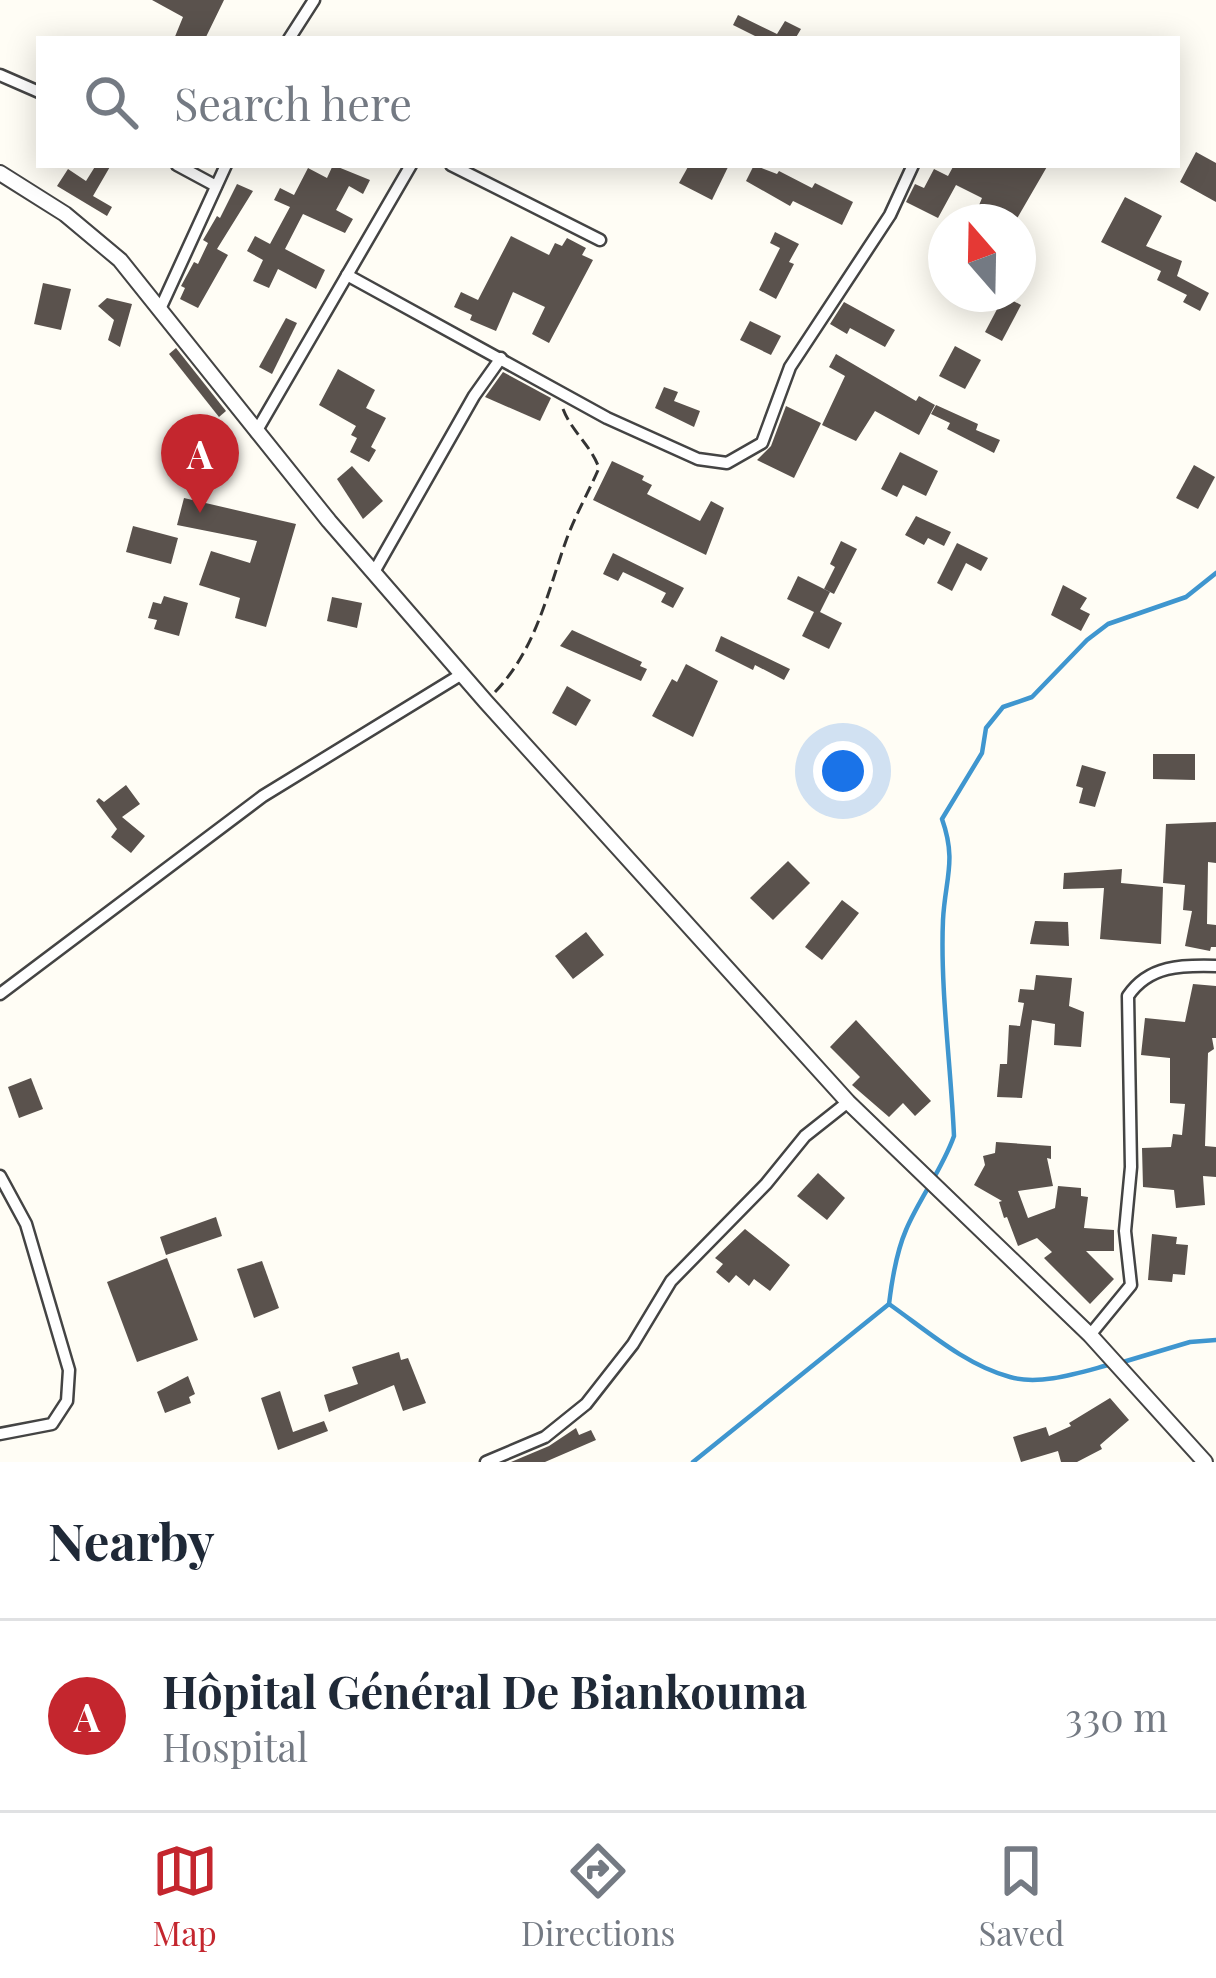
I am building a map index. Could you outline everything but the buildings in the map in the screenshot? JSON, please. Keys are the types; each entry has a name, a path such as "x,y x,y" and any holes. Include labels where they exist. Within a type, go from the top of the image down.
{"street":[{"path":"291,36 314,0"},
{"path":"0,75 36,91"},
{"path":"183,168 216,186"},
{"path":"161,307 225,168"},
{"path":"256,432 409,168"},
{"path":"457,168 599,240"},
{"path":"347,275 607,418 698,459 728,463 762,443 790,368 890,215 912,168"},
{"path":"0,173 95,236 161,307 256,432 486,702 848,1102 1090,1334 1205,1462"},
{"path":"374,572 474,396 501,358"},
{"path":"0,994 263,796 462,674"},
{"path":"1090,1334 1131,1285 1125,1231 1131,1168 1129,996 1140,981 1159,970 1216,966"},
{"path":"486,1462 545,1437 586,1404 633,1344 671,1281 766,1184 805,1136 848,1102"},
{"path":"0,1176 26,1224 69,1370 67,1401 52,1424 0,1434"}],"path":[{"path":"486,702 520,664 599,468 591,446 569,425 555,388"}],"waterway":[{"path":"889,1304 903,1239 954,1136 942,946 949,859 942,819 982,753 986,728 1003,707 1032,697 1108,624 1186,597 1216,573"},
{"path":"693,1462 889,1304 962,1355 1010,1377 1048,1379 1112,1364"},
{"path":"1123,1362 1190,1342 1216,1340"}],"place":[{"name":"Hôpital Général De Biankouma","path":"200,513"}]}
